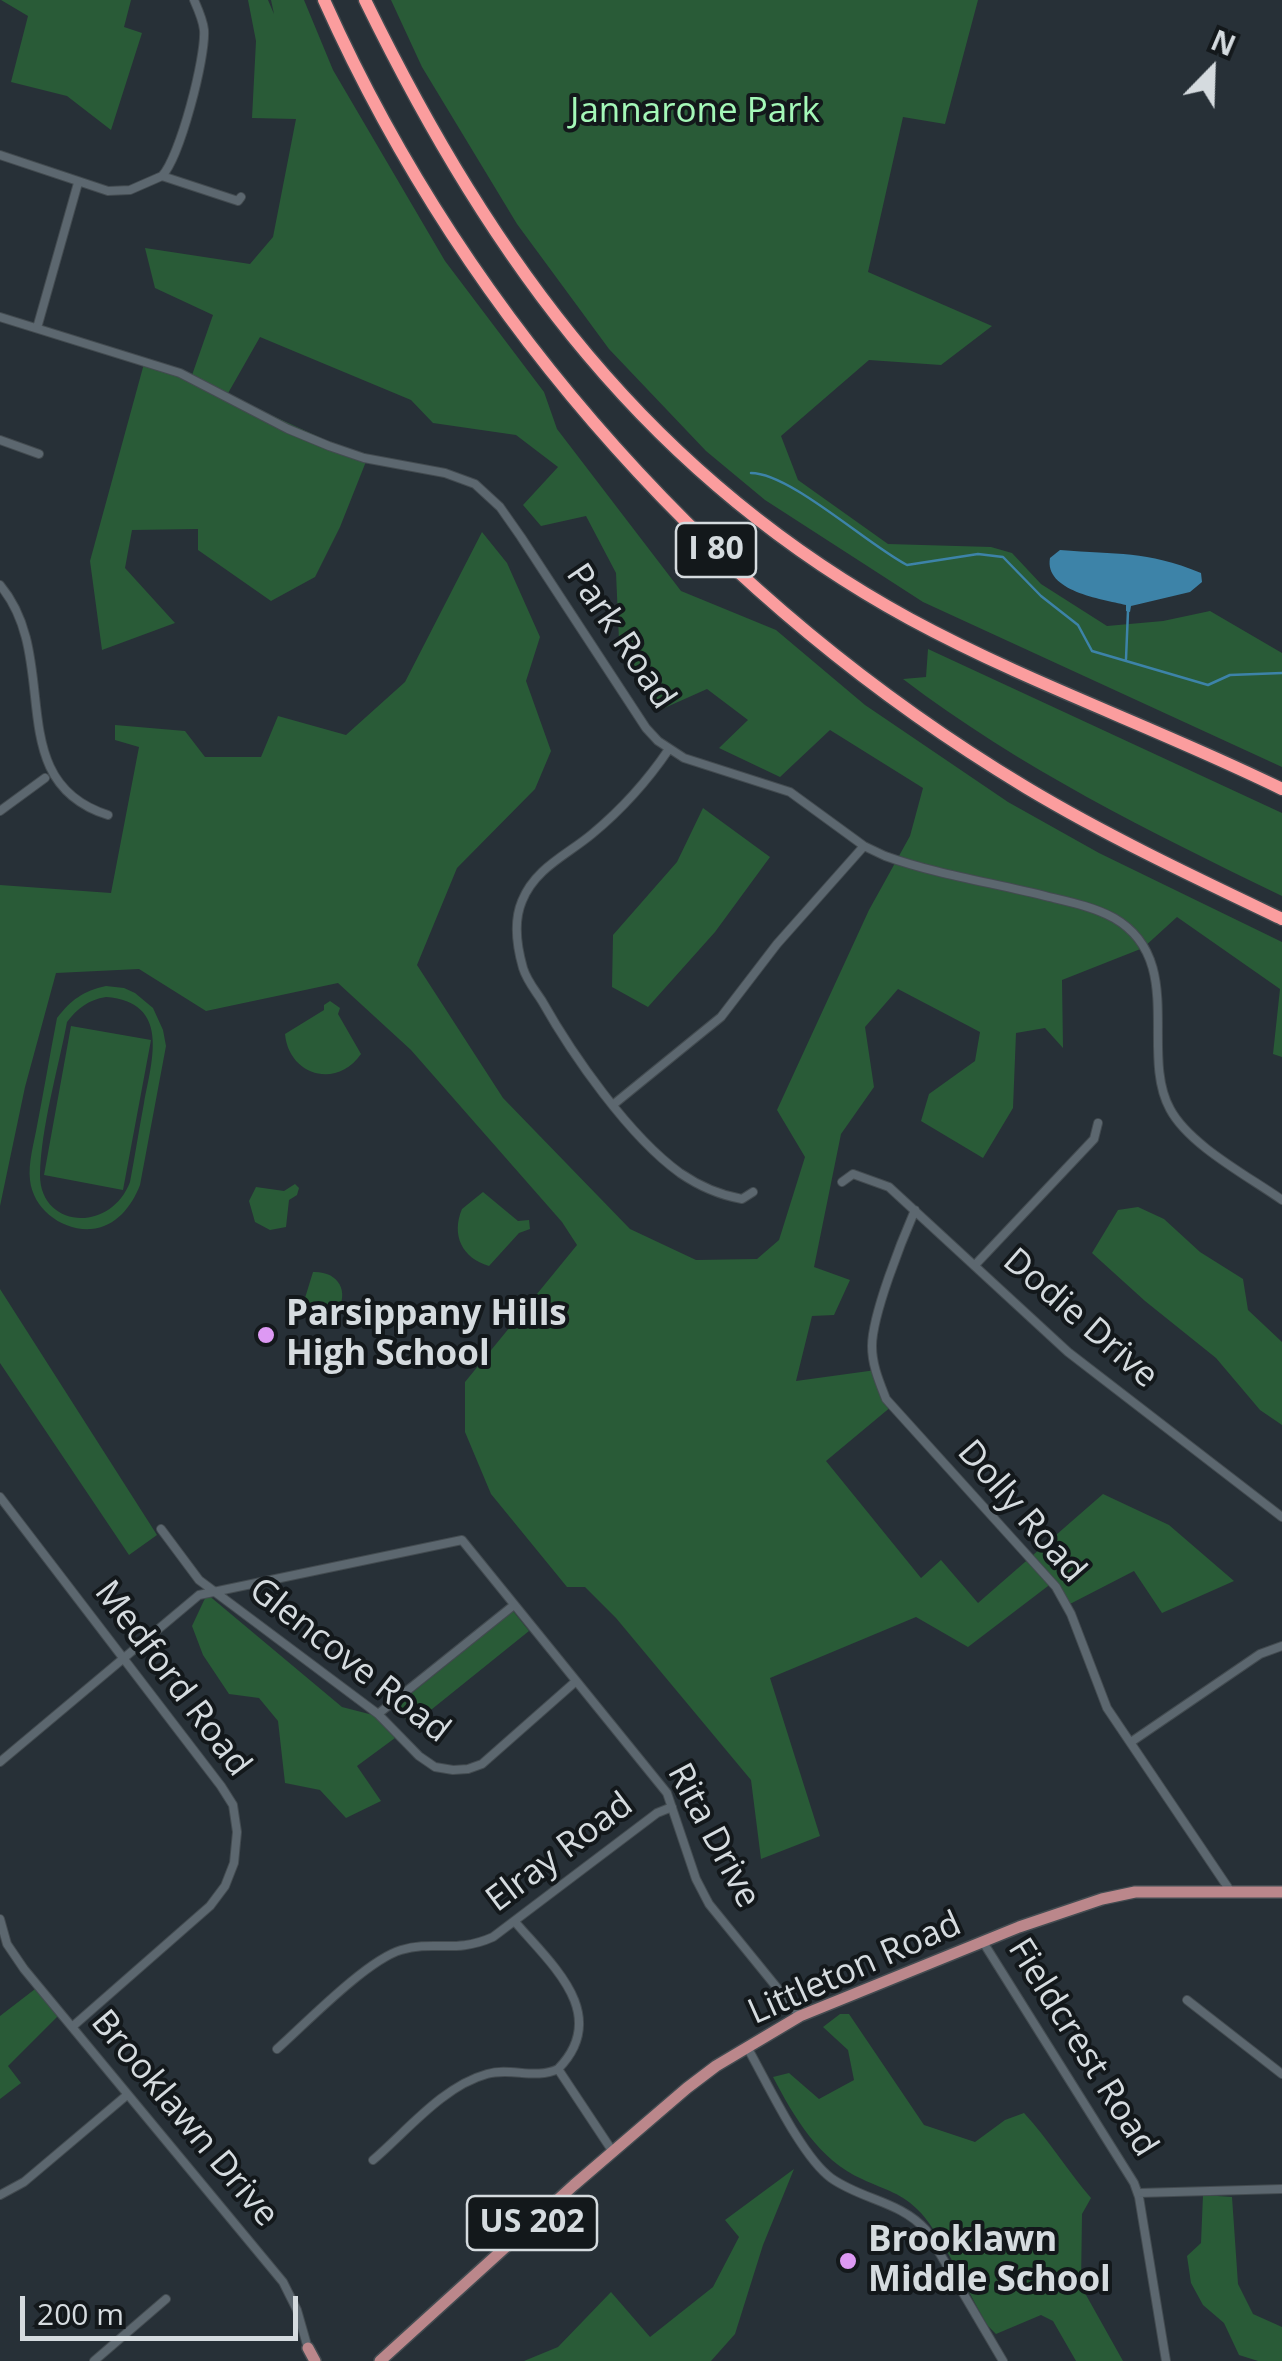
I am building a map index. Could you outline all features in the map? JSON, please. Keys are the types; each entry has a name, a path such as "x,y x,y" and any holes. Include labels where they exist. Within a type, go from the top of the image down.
{"highway":[{"name":"I 80","path":"324,0 392,134 500,304 573,399 698,534 830,650 889,697 964,748 1095,826 1282,919"},
{"name":"I 80","path":"366,0 436,135 518,263 606,378 664,440 730,500 824,570 913,621 1282,789"}],"main road":[{"name":"Littleton Road","path":"380,2361 687,2088 800,2016 1078,1905 1136,1892 1282,1892"}],"street":[{"path":"162,176 182,134 204,44 202,21 194,0"},
{"path":"0,155 78,183 120,192 162,176 238,201 241,197"},
{"path":"37,328 78,183"},
{"name":"Park Road","path":"0,318 180,373 288,429 330,446 382,462 445,473 475,484 500,507 634,712 669,749 684,758 790,792 864,846 903,862 1076,904 1114,918 1146,953 1156,986 1160,1070 1171,1112 1194,1137 1282,1200"},
{"path":"0,440 39,454"},
{"path":"0,585 19,623 34,749 46,778 76,805 108,815"},
{"path":"669,749 652,775 594,833 536,877 518,913 519,950 527,979 563,1038 658,1155 696,1184 742,1199 753,1192"},
{"path":"0,811 46,778"},
{"path":"614,1104 721,1017 778,944 864,846"},
{"path":"975,1265 1094,1138 1098,1123"},
{"name":"Dodie Drive","path":"842,1182 853,1174 889,1188 1068,1352 1282,1517"},
{"name":"Dolly Road","path":"916,1210 897,1256 872,1340 875,1373 886,1398 1056,1587 1071,1614 1099,1692 1231,1892"},
{"name":"Medford Road","path":"0,1496 228,1796 237,1844 230,1875 210,1906 72,2027"},
{"path":"160,1529 199,1580 214,1592"},
{"name":"Rita Drive","path":"214,1592 462,1540 648,1769 672,1807 696,1879 710,1904 800,2016"},
{"name":"Glencove Road","path":"0,1762 199,1596 214,1592 378,1714 435,1766 468,1769 482,1764 576,1682"},
{"path":"378,1714 514,1605"},
{"path":"1131,1742 1260,1654 1282,1646"},
{"name":"Elray Road","path":"277,2048 389,1954 414,1948 476,1945 516,1923 657,1813 672,1807"},
{"name":"Brooklawn Drive","path":"0,1919 8,1944 24,1969 282,2282 297,2310 311,2357"},
{"path":"373,2160 462,2084 492,2072 539,2074 558,2068 569,2055 580,2032 577,2001 516,1923"},
{"name":"Fieldcrest Road","path":"983,1942 1138,2193 1166,2361"},
{"path":"1187,2000 1282,2074"},
{"path":"748,2048 813,2160 824,2172 845,2186 907,2214 926,2230 1004,2361"},
{"path":"558,2068 613,2152"},
{"path":"0,2195 24,2182 127,2095"},
{"path":"1138,2193 1282,2189"},
{"path":"94,2361 166,2298"}],"green space":[{"path":"1,0 131,0 124,27 142,33 111,130 67,96 11,82 28,16"},
{"path":"248,0 268,0 274,14 271,0 304,0 333,70 445,261 544,392 557,429 681,591 776,630 865,705 1008,802 1099,853 1282,942 1282,1057 1273,1054 1280,989 1177,917 1143,948 1062,980 1063,1048 1045,1028 1016,1033 1013,1108 983,1158 921,1121 929,1094 975,1061 980,1032 898,989 865,1027 874,1087 841,1134 814,1267 850,1280 834,1315 812,1316 796,1381 876,1370 892,1406 826,1461 921,1578 941,1560 978,1603 1103,1494 1169,1525 1234,1581 1162,1613 1134,1571 1068,1605 1052,1583 968,1647 916,1617 770,1678 820,1836 761,1859 751,1780 616,1618 585,1587 567,1587 491,1494 465,1432 465,1382 577,1245 562,1222 411,1050 338,983 206,1011 139,969 56,973 25,1087 0,1206 0,885 111,893 139,747 115,740 115,725 185,731 205,757 261,757 278,716 346,735 405,682 482,532 507,563 540,637 526,681 551,751 535,789 457,868 417,965 503,1098 630,1229 696,1260 757,1259 779,1240 805,1157 777,1110 869,910 910,836 923,788 830,730 780,777 719,748 748,720 707,689 660,710 619,640 616,573 586,516 541,526 523,505 558,467 516,435 433,423 411,400 260,337 227,395 367,459 315,577 271,601 198,550 198,529 132,530 125,568 175,623 102,650 90,561 145,360 191,378 213,315 155,288 145,248 250,264 273,237 296,119 252,118 256,41"},
{"name":"Jannarone Park","path":"391,0 978,0 945,124 903,117 868,272 992,326 941,365 869,360 781,436 798,480 888,544 991,547 1012,553 1041,584 1107,626 1163,621 1210,611 1282,653 1282,767 923,602 765,500 706,451 609,349 517,224 422,67"},
{"path":"928,649 1282,813 1282,896 1087,797 947,711 903,679 926,677"},
{"path":"703,808 770,857 715,932 648,1007 612,987 613,935 677,862"},
{"path":"98,988 124,988 153,1008 166,1046 137,1193 115,1220 100,1227 80,1229 60,1222 43,1209 32,1191 30,1167 57,1018 78,997","holes":["106,997 127,1001 149,1021 153,1052 130,1182 108,1210 78,1218 51,1206 43,1193 40,1175 47,1118 67,1022 94,1000"]},
{"path":"330,1001 340,1008 338,1014 361,1054 340,1072 316,1073 295,1060 285,1034 324,1010"},
{"path":"71,1026 151,1040 123,1190 44,1175"},
{"path":"295,1184 299,1188 289,1200 286,1227 270,1230 255,1222 249,1201 256,1187 284,1191"},
{"path":"483,1192 518,1221 529,1220 530,1229 519,1233 489,1266 466,1251 458,1228 462,1209"},
{"path":"1138,1207 1164,1219 1200,1252 1243,1279 1248,1310 1282,1342 1282,1425 1260,1410 1216,1358 1092,1253 1118,1210"},
{"path":"313,1272 329,1275 339,1284 342,1297 337,1312 311,1307 303,1313 298,1308"},
{"path":"0,1289 157,1535 129,1555 0,1363"},
{"path":"207,1594 342,1707 373,1715 395,1738 357,1766 381,1801 346,1818 320,1790 285,1783 278,1721 259,1698 229,1694 203,1655 192,1626"},
{"path":"513,1611 529,1631 411,1726 396,1706"},
{"path":"39,1986 61,2013 8,2066 21,2083 0,2099 0,2016"},
{"path":"840,2014 849,2014 924,2125 975,2142 1005,2120 1024,2113 1042,2134 1091,2198 1082,2214 1081,2286 1123,2361 1076,2361 1053,2321 1041,2315 996,2334 921,2213 900,2196 847,2171 809,2136 773,2077 789,2073 819,2099 854,2080 848,2050 823,2027"},
{"path":"794,2169 763,2245 735,2334 711,2361 524,2361 558,2347 611,2292 650,2337 713,2287 739,2237 725,2220"},
{"path":"1203,2195 1232,2197 1238,2284 1253,2314 1282,2327 1282,2361 1258,2361 1239,2355 1224,2323 1203,2305 1191,2283 1187,2256 1201,2243"}],"water":[{"path":"1060,550 1164,560 1201,573 1202,582 1190,592 1131,606 1130,612 1126,605 1065,586 1051,569 1050,558"}],"waterway":[{"path":"751,473 767,476 807,497 907,565 978,554 1003,557 1041,596 1078,625 1092,651 1208,685 1230,675 1282,673"},
{"path":"1126,659 1128,611"}],"place":[{"name":"Parsippany Hills High School","path":"266,1335"},
{"name":"Brooklawn Middle School","path":"848,2261"}]}
